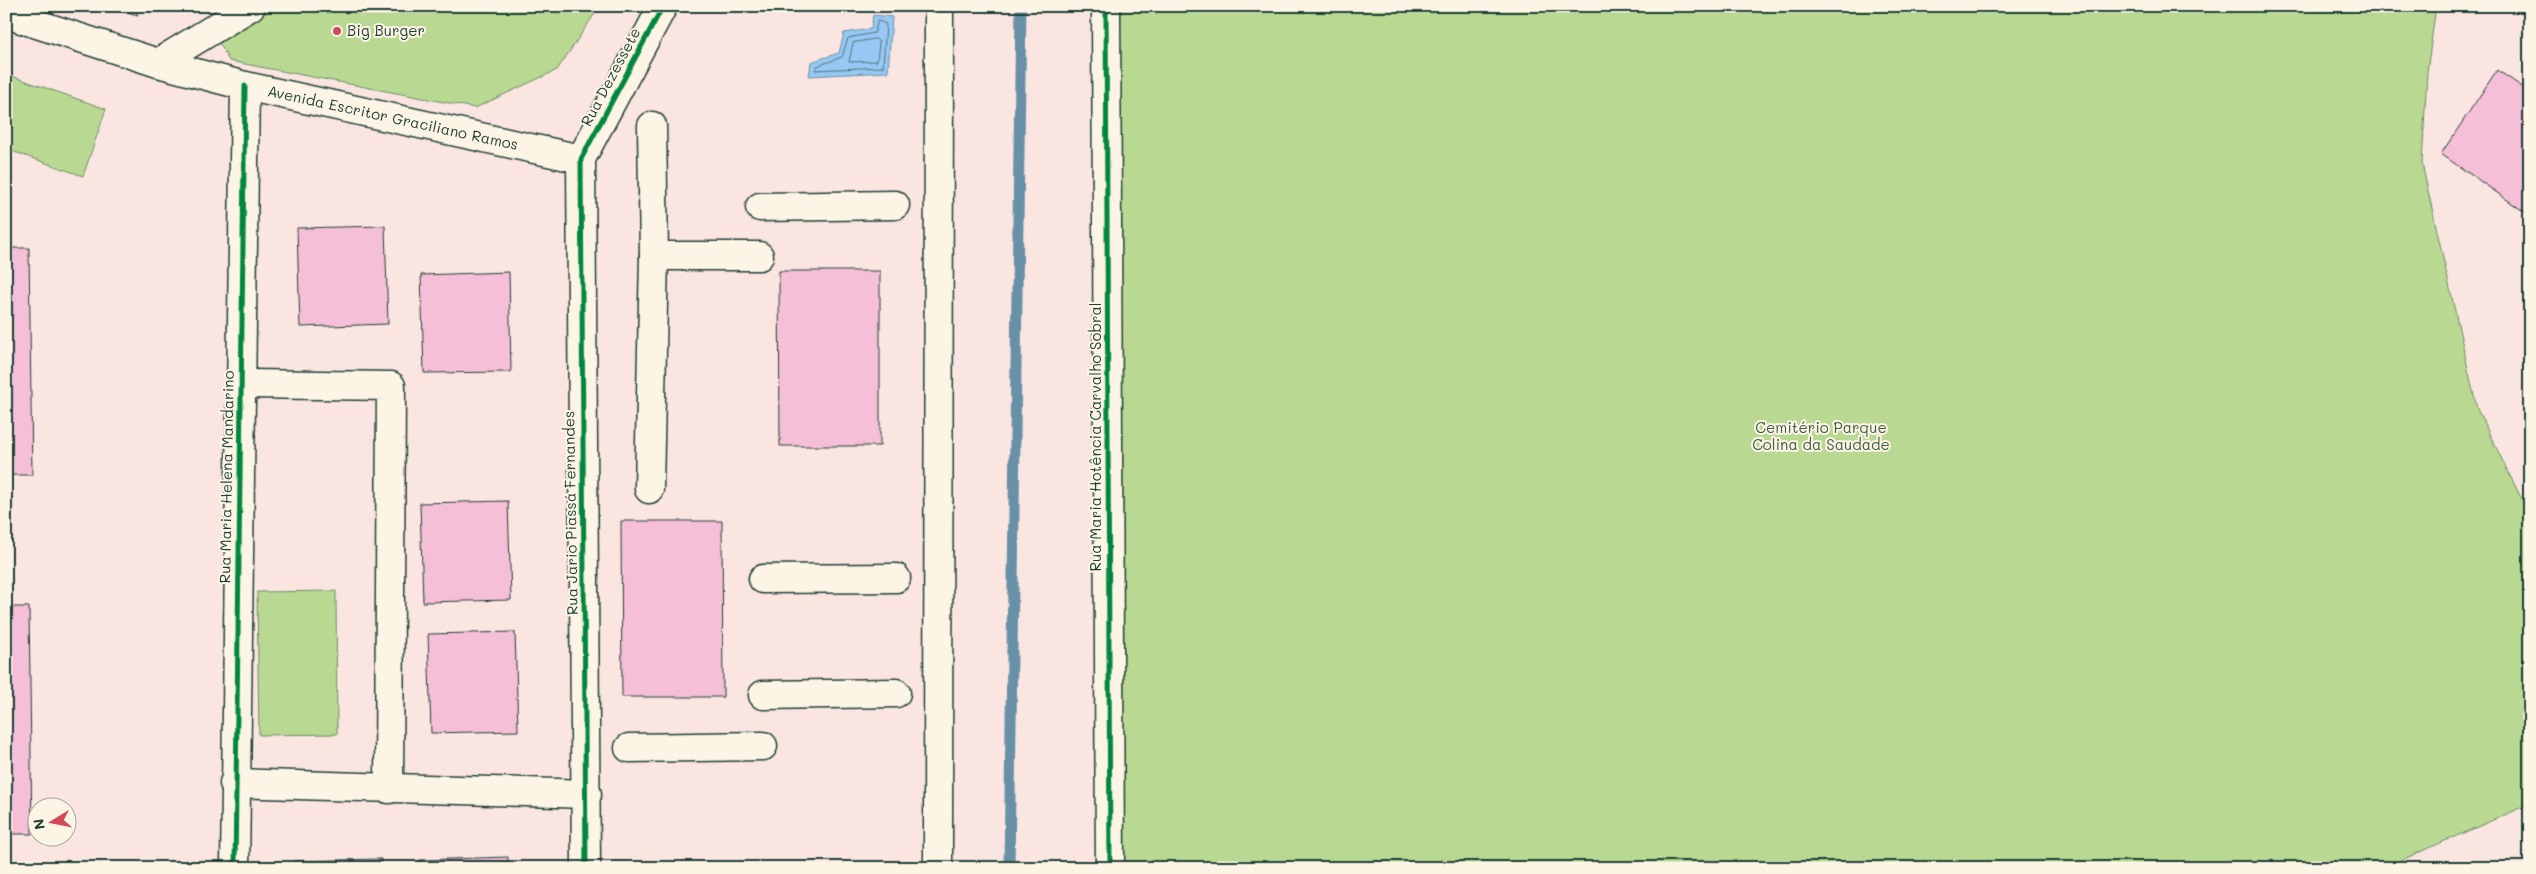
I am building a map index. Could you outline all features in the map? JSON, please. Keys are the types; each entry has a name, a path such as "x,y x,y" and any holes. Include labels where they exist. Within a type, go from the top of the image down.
{"street":[{"path":"158,64 251,6"},
{"name":"Rua Dezessete","path":"581,159 663,6"},
{"path":"938,868 939,6"},
{"name":"Rua Maria Hotência Carvalho Sobral","path":"1106,6 1110,868"},
{"name":"Avenida Escritor Graciliano Ramos","path":"6,14 158,64 245,86 581,159"},
{"name":"Rua Maria Helena Mandarino","path":"235,868 246,783 241,384 245,86"},
{"path":"649,489 654,256 652,126"},
{"name":"Rua Jario Piassá Fernandes","path":"581,159 587,794 586,868"},
{"path":"760,207 895,205"},
{"path":"654,256 759,256"},
{"path":"241,384 391,386 389,789"},
{"path":"763,579 896,578"},
{"path":"763,695 896,693"},
{"path":"629,748 763,746"},
{"path":"246,783 587,794"}],"green space":[{"path":"276,6 600,6 557,70 475,108 229,61 219,42"},
{"name":"Cemitério Parque Colina da Saudade","path":"1116,6 2436,6 2427,72 2422,164 2477,409 2530,516 2530,804 2383,868 1113,868"},
{"path":"6,74 106,109 83,176 6,149"},
{"path":"336,591 337,734 259,735 257,592"}],"water":[{"path":"873,15 892,17 888,72 809,76 811,62 839,53 844,33 871,29"}],"building":[{"path":"103,6 133,6 138,15"},
{"path":"2497,70 2530,92 2529,215 2441,154"},
{"path":"385,226 388,324 300,327 297,228"},
{"path":"6,248 29,248 32,475 6,475"},
{"path":"779,271 880,271 880,446 780,446"},
{"path":"509,272 511,372 424,373 421,275"},
{"path":"508,501 511,600 423,602 420,503"},
{"path":"621,521 722,521 723,697 622,697"},
{"path":"6,607 29,607 31,796 28,796 28,834 6,834"},
{"path":"515,632 518,731 431,733 428,634"},
{"path":"508,857 508,868 421,868 420,860"},
{"path":"381,859 381,868 294,868 294,861"}],"waterway":[{"path":"1009,868 1021,6"}],"cycle path":[{"path":"586,868 581,159 663,6"},
{"path":"1106,6 1110,868"},
{"path":"235,868 245,86"}],"place":[{"name":"Big Burger","path":"337,31"}]}
